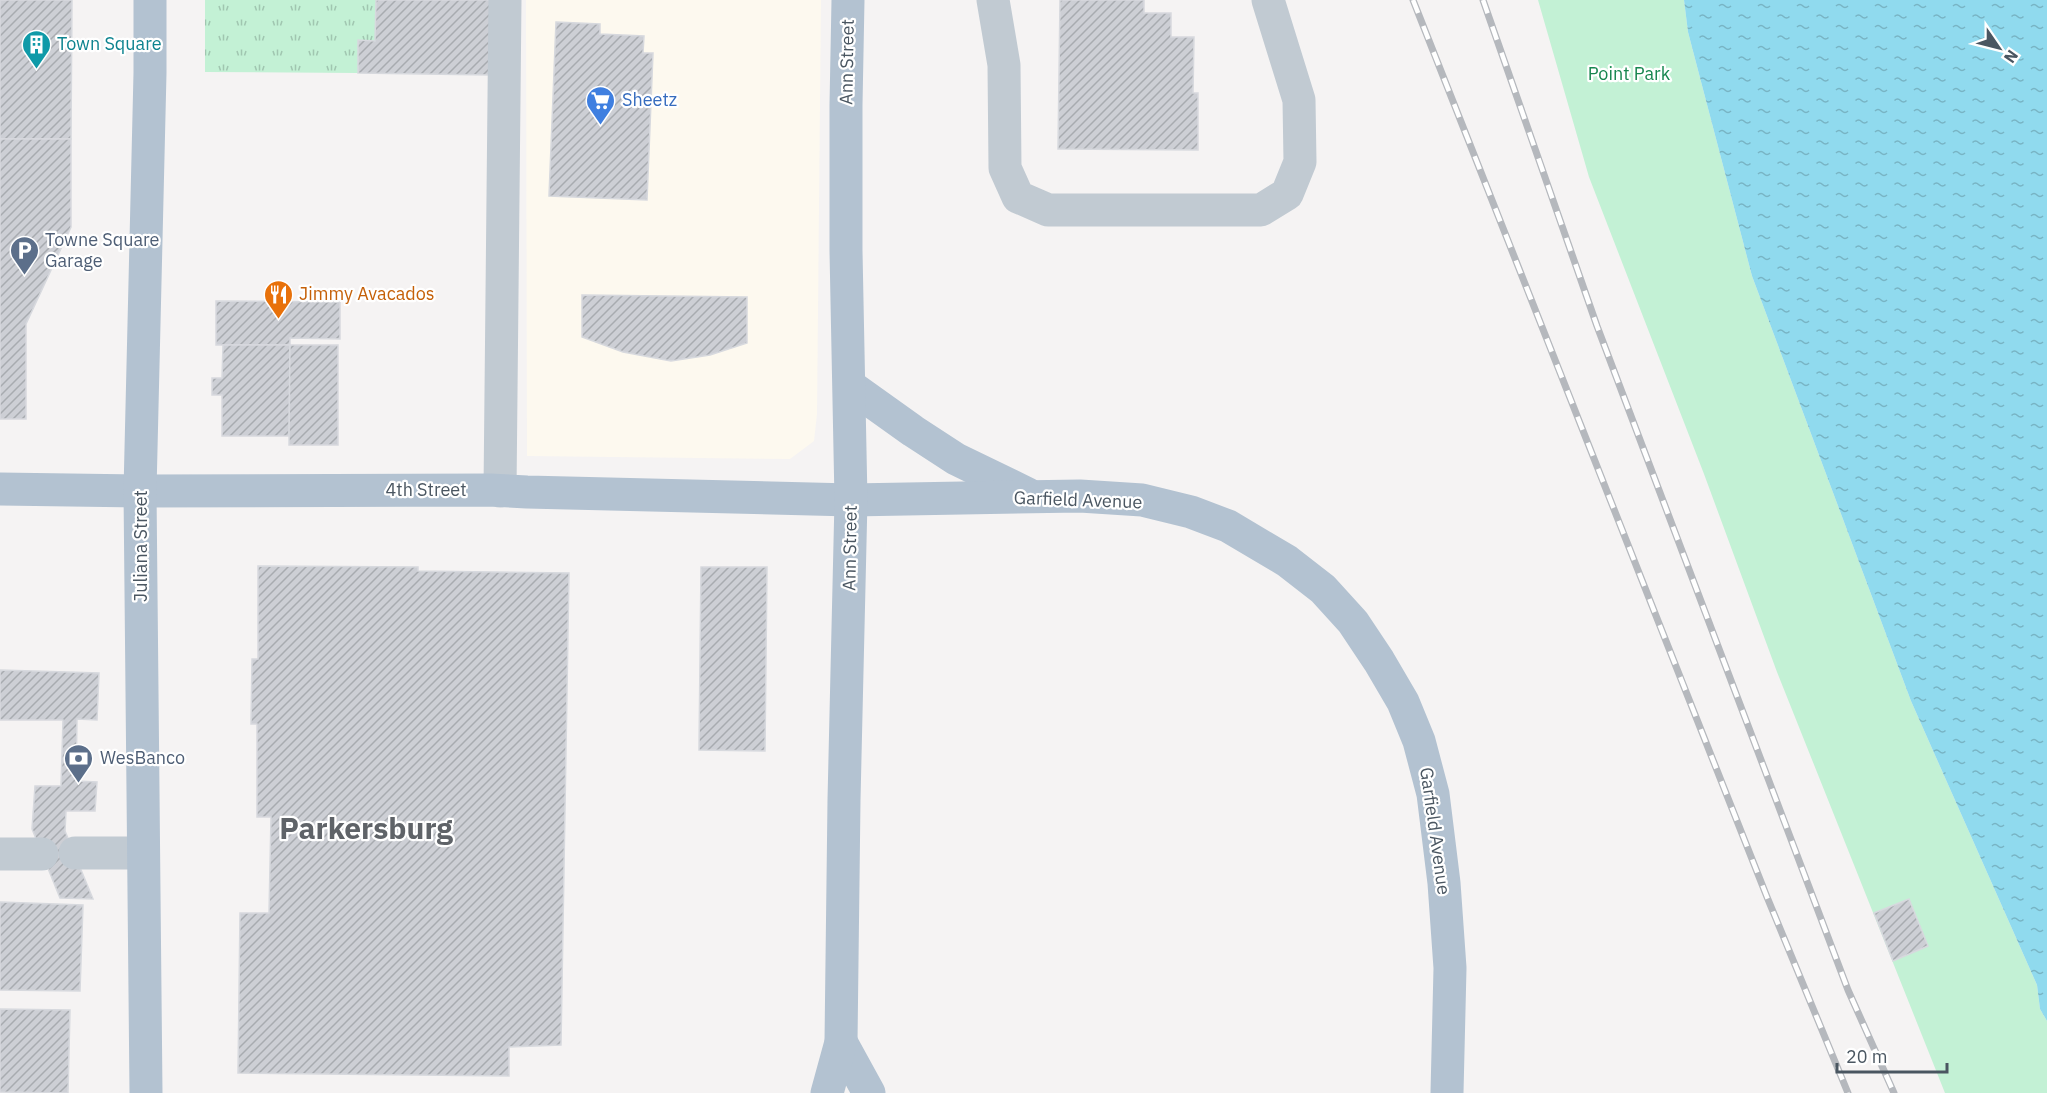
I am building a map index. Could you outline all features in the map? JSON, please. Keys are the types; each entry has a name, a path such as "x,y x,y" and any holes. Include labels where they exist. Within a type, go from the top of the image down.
{"main road":[{"name":"Juliana Street","path":"146,1093 140,491 150,0"},
{"name":"Ann Street","path":"827,1093 841,1042 844,774 851,500 846,251 848,0"},
{"path":"850,386 956,459 1034,497"},
{"name":"4th Street","path":"0,489 500,491 851,500"},
{"name":"Garfield Avenue","path":"851,500 1080,496 1142,500 1191,512 1218,523 1287,561 1323,589 1353,622 1403,702 1419,741 1433,794 1442,858 1450,968 1447,1093"},
{"path":"841,1042 869,1093"}],"lane":[{"path":"500,491 505,0"},
{"path":"993,0 1004,65 1005,168 1018,196 1048,210 1261,210 1287,194 1300,162 1299,100 1268,0"},
{"path":"75,853 143,853"},
{"path":"0,854 42,854"}],"shaded area":[{"path":"526,0 821,0 817,414 814,441 790,459 527,456"}],"green space":[{"path":"205,0 376,0 375,41 358,40 358,73 205,72"},
{"name":"Point Park","path":"1538,0 1684,0 1688,32 1752,276 1911,701 2037,985 2040,1009 2047,1021 2047,1093 1945,1093 1777,672 1704,474 1589,177"}],"water":[{"path":"1684,0 2047,0 2047,1021 2040,1009 2037,985 1911,701 1752,276 1688,32"}],"building":[{"name":"Town Square","path":"0,0 72,0 71,139 0,139"},
{"path":"376,0 491,0 490,75 358,73 358,40 375,41"},
{"path":"1060,0 1144,0 1144,13 1171,13 1171,37 1194,37 1193,93 1198,93 1198,150 1058,149"},
{"name":"Sheetz","path":"556,22 600,24 600,34 644,36 643,53 653,53 647,200 549,196"},
{"name":"Towne Square Garage","path":"0,139 71,139 71,227 26,324 26,419 0,419"},
{"path":"582,295 747,297 747,343 710,355 671,361 623,352 582,337"},
{"name":"Jimmy Avacados","path":"216,301 340,302 340,339 290,338 290,345 216,345"},
{"path":"223,345 290,345 289,436 222,436 222,395 212,395 212,378 222,378"},
{"path":"290,345 338,345 338,445 289,445"},
{"path":"258,566 418,567 418,571 569,573 561,1045 509,1047 509,1076 238,1073 240,913 269,913 271,817 257,817 257,724 251,724 252,659 258,659"},
{"path":"701,567 767,567 765,751 699,750"},
{"name":"WesBanco","path":"0,670 99,673 97,720 77,719 76,781 97,782 95,811 66,811 65,831 93,899 60,898 32,829 35,786 61,786 63,720 0,720"},
{"path":"1909,899 1928,946 1893,961 1874,913"},
{"path":"0,902 83,905 80,991 0,990"},
{"path":"0,1009 70,1010 68,1093 0,1092"}],"railway":[{"path":"1413,0 1767,897 1848,1093"},
{"path":"1483,0 1597,326 1848,990 1894,1093"}],"place":[{"name":"Town Square","path":"36,70"},
{"name":"Sheetz","path":"601,126"},
{"name":"Towne Square Garage","path":"24,276"},
{"name":"Jimmy Avacados","path":"278,320"},
{"name":"WesBanco","path":"79,784"}],"district":[{"name":"Parkersburg","path":"366,829"}]}
